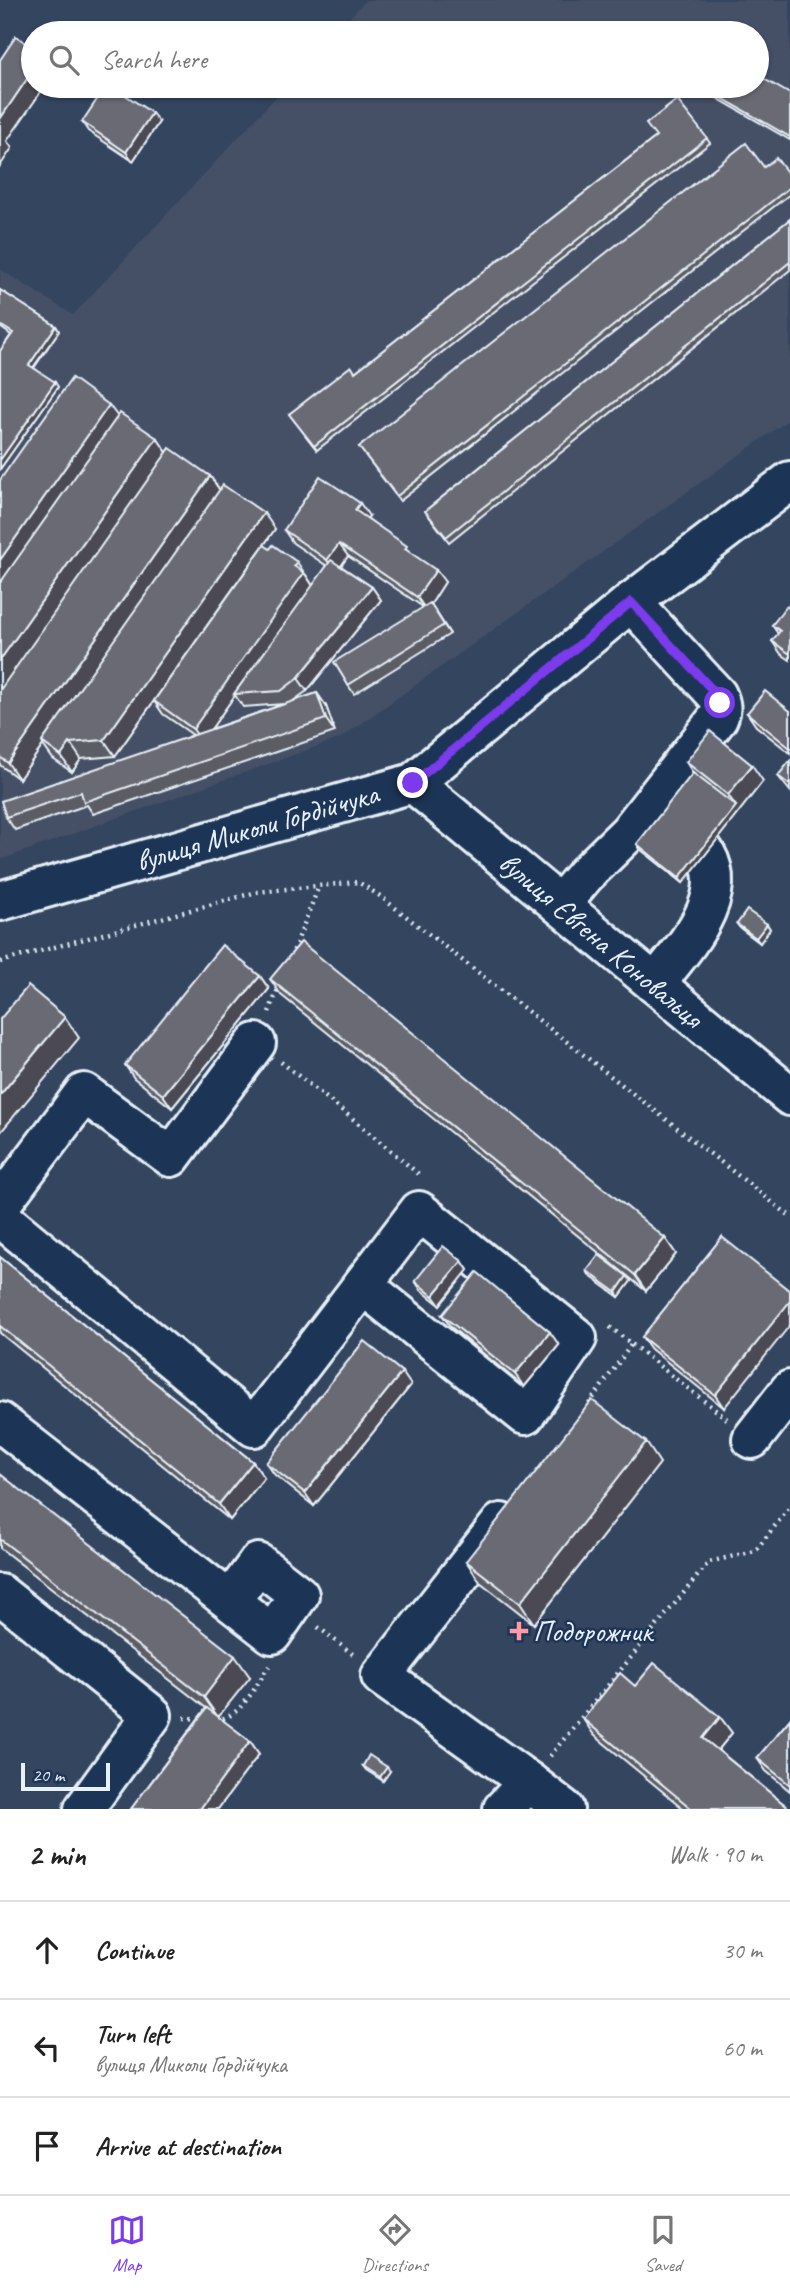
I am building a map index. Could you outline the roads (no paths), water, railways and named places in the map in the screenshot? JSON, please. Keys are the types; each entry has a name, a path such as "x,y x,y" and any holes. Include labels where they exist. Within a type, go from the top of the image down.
{"street":[{"name":"вулиця Миколи Гордійчука","path":"0,901 413,783 631,602 790,481"},
{"path":"560,905 584,875 629,832 721,711 717,695 631,602"},
{"name":"вулиця Євгена Коновальця","path":"413,783 790,1096"},
{"path":"650,805 701,846 711,864 714,882 711,900 703,918 692,937 655,984"},
{"path":"0,1205 84,1093 171,1157 256,1043"},
{"path":"0,1217 254,1427 363,1284 419,1211 577,1338 525,1415 363,1284"},
{"path":"752,1439 790,1390"},
{"path":"2,1426 231,1600 282,1620"},
{"path":"522,1496 381,1676 564,1809"},
{"path":"3,1603 152,1715 84,1809"},
{"path":"503,1809 529,1782"}],"place":[{"name":"Подорожник","path":"519,1631"}]}
